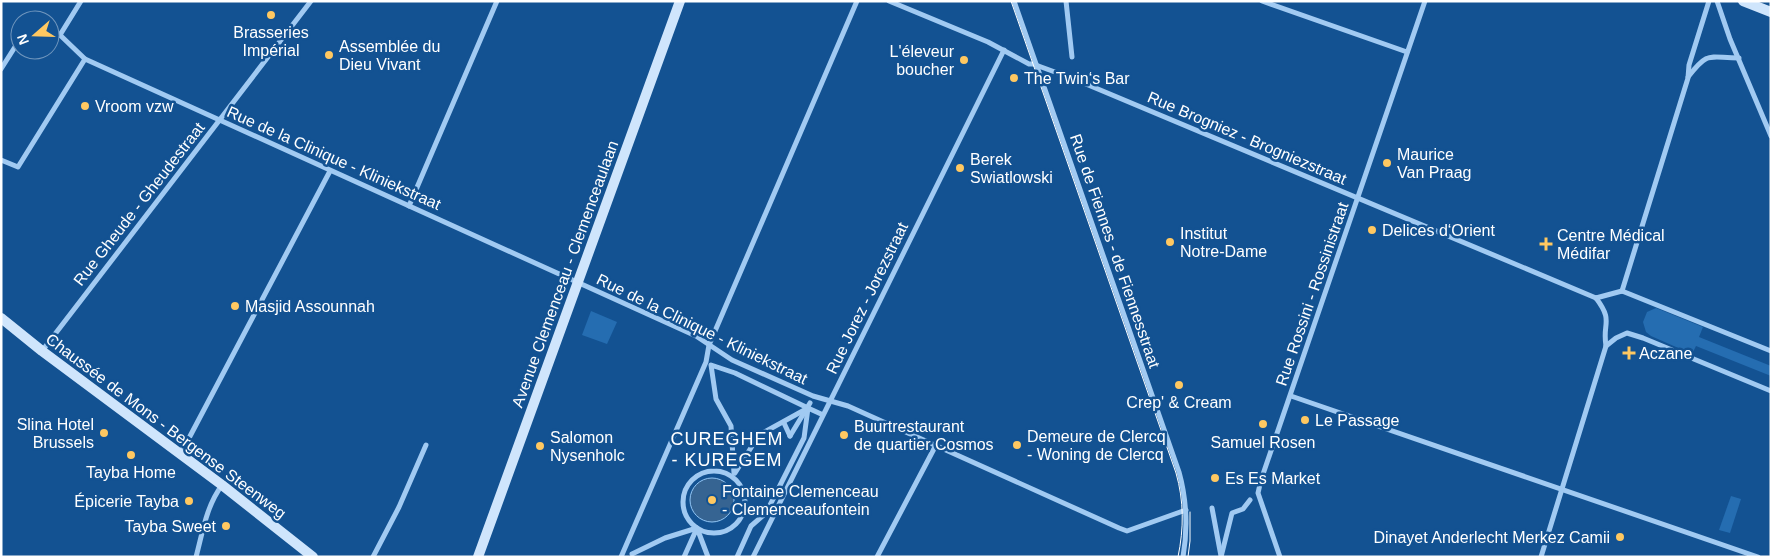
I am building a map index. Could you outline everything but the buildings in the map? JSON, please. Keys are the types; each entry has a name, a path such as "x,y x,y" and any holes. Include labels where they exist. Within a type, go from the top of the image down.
{"street":[{"path":"1,160 18,167 85,60 60,35 81,1"},
{"name":"Rue Gheude - Gheudestraat","path":"42,351 311,1"},
{"path":"410,206 497,1"},
{"name":"Avenue Clemenceau - Clemenceaulaan","path":"478,557 680,1"},
{"path":"621,557 706,362 709,345 857,1"},
{"name":"Rue Brogniez - Brogniezstraat","path":"889,1 988,42 1029,64 1074,79 1596,298"},
{"name":"Rue de Fiennes - de Fiennesstraat","path":"1014,1 1183,486 1186,510 1186,534 1183,557"},
{"path":"1066,1 1072,57"},
{"path":"1262,1 1407,52"},
{"name":"Rue Rossini - Rossinistraat","path":"1280,557 1258,493 1261,480 1425,1"},
{"path":"1622,291 1688,78 1689,65 1709,1"},
{"path":"1717,1 1725,26 1771,136"},
{"path":"1743,1 1771,12"},
{"name":"Rue Jorez - Jorezstraat","path":"754,557 1004,50"},
{"path":"1,69 10,55"},
{"path":"1688,78 1699,63 1708,57 1739,58"},
{"name":"Rue de la Clinique - Kliniekstraat","path":"85,60 696,336 732,360 813,396 848,406 1118,528 1127,531 1186,510"},
{"path":"180,453 193,432 330,171"},
{"path":"1541,557 1606,346 1607,318 1604,309 1596,298 1622,291 1771,351"},
{"name":"Chaussée de Mons - Bergense Steenweg","path":"1,318 42,351 222,485 312,557"},
{"path":"1606,346 1616,338 1627,333 1771,391"},
{"path":"733,475 707,472 692,480 687,487 684,495 684,511 688,519 697,528 708,533 717,533 732,528 739,521 745,506 745,497 733,475 731,426 716,399 711,365 735,373 809,406 821,414"},
{"path":"1290,396 1758,557"},
{"path":"733,475 759,435 784,423 809,406"},
{"path":"784,423 790,436 809,406"},
{"path":"737,557 751,526 766,513 804,438 809,406"},
{"path":"373,557 399,507 426,445"},
{"path":"877,557 936,445"},
{"path":"196,557 209,508 213,497 222,485"},
{"path":"1221,557 1232,513 1243,509 1250,500"},
{"path":"1212,508 1221,557"},
{"path":"739,521 751,526"},
{"path":"632,554 665,538 697,528"},
{"path":"684,557 697,528"},
{"path":"697,528 708,557"}],"shaded area":[{"path":"1656,308 1703,327 1699,337 1771,366 1771,376 1696,346 1692,354 1651,336 1646,332 1643,322 1647,312"},
{"path":"591,311 617,322 607,344 582,335"},
{"path":"708,478 716,478 728,484 734,500 728,516 716,522 708,522 696,516 690,504 690,496 696,484"},
{"path":"1731,496 1741,499 1730,533 1719,530"}],"tram line":[{"path":"1011,1 1176,473 1181,494 1182,515 1178,557"},
{"path":"1188,557 1190,512"}],"place":[{"name":"Brasseries Impérial","path":"271,15"},
{"name":"Assemblée du Dieu Vivant","path":"329,55"},
{"name":"L'éleveur boucher","path":"964,60"},
{"name":"The Twin‘s Bar","path":"1014,78"},
{"name":"Vroom vzw","path":"85,106"},
{"name":"Maurice Van Praag","path":"1387,163"},
{"name":"Berek Swiatlowski","path":"960,168"},
{"name":"Delices d‘Orient","path":"1372,230"},
{"name":"Institut Notre-Dame","path":"1170,242"},
{"name":"Centre Médical Médifar","path":"1546,244"},
{"name":"Masjid Assounnah","path":"235,306"},
{"name":"Aczane","path":"1629,353"},
{"name":"Crep' & Cream","path":"1179,385"},
{"name":"Le Passage","path":"1305,420"},
{"name":"Samuel Rosen","path":"1263,424"},
{"name":"Slina Hotel Brussels","path":"104,433"},
{"name":"Buurtrestaurant de quartier Cosmos","path":"844,435"},
{"name":"Demeure de Clercq - Woning de Clercq","path":"1017,445"},
{"name":"Salomon Nysenholc","path":"540,446"},
{"name":"Tayba Home","path":"131,455"},
{"name":"Es Es Market","path":"1215,478"},
{"name":"Fontaine Clemenceau - Clemenceaufontein","path":"712,500"},
{"name":"Épicerie Tayba","path":"189,501"},
{"name":"Tayba Sweet","path":"226,526"},
{"name":"Dinayet Anderlecht Merkez Camii","path":"1620,537"}],"district":[{"name":"CUREGHEM - KUREGEM","path":"727,449"}]}
